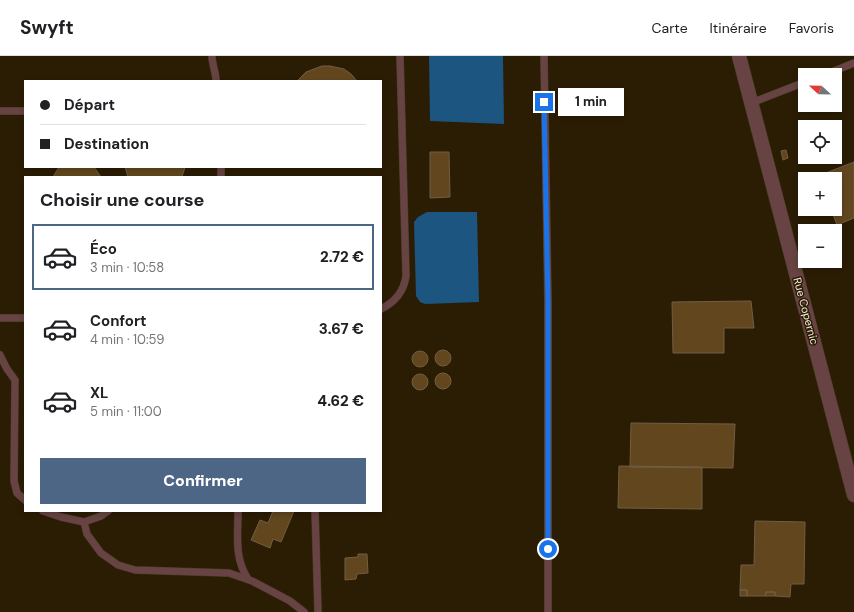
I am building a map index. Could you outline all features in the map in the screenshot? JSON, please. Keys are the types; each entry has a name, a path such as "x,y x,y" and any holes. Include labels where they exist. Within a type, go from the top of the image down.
{"street":[{"name":"Rue Copernic","path":"739,56 854,495"}],"lane":[{"path":"212,56 212,61 216,72 216,80"},
{"path":"382,308 394,301 401,292 405,284 406,276 400,56"},
{"path":"544,56 548,302 548,612"},
{"path":"842,68 854,63"},
{"path":"752,103 798,85"},
{"path":"0,111 24,111"},
{"path":"0,318 24,318"},
{"path":"0,355 7,369 15,380 14,481 17,493 24,499"},
{"path":"46,512 84,522 101,516 107,512"},
{"path":"238,512 238,558 242,570 248,579"},
{"path":"315,512 318,612"},
{"path":"84,522 87,534 101,553 118,565 135,570 229,572 248,579 290,601 304,612"}],"water":[{"path":"429,56 503,56 504,124 430,121"},
{"path":"427,212 477,212 479,302 425,304 420,302 416,296 414,222 418,217"}],"building":[{"path":"322,66 330,66 344,69 356,80 298,80 306,72"},
{"path":"786,150 788,158 783,160 781,151"},
{"path":"430,152 449,152 450,197 430,198"},
{"path":"854,162 854,218 839,224 837,224 834,216 842,216 842,172 828,172"},
{"path":"58,168 95,168 100,176 54,176"},
{"path":"125,168 185,168 182,176 128,176"},
{"path":"751,301 754,328 724,328 724,353 673,353 672,302"},
{"path":"440,350 446,350 451,355 449,364 446,366 440,366 435,361 435,355"},
{"path":"417,351 423,351 428,356 426,365 423,367 417,367 412,362 412,356"},
{"path":"440,373 446,373 451,378 449,387 446,389 440,389 435,384 435,378"},
{"path":"417,374 423,374 428,379 426,388 423,390 417,390 412,385 412,379"},
{"path":"631,423 735,424 733,468 630,467"},
{"path":"619,466 702,467 702,509 618,508"},
{"path":"273,512 294,512 281,542 273,539 270,548 251,540 260,520 268,523"},
{"path":"755,521 805,522 804,584 791,584 790,597 775,596 775,592 766,592 765,596 747,596 747,590 740,590 741,565 754,565"},
{"path":"358,554 367,554 368,573 357,574 356,579 345,580 345,558 358,557"},
{"path":"740,590 747,590 747,596 740,596"},
{"path":"766,592 775,592 775,596 765,596"}],"route":[{"path":"544,102 548,302 548,549"}]}
